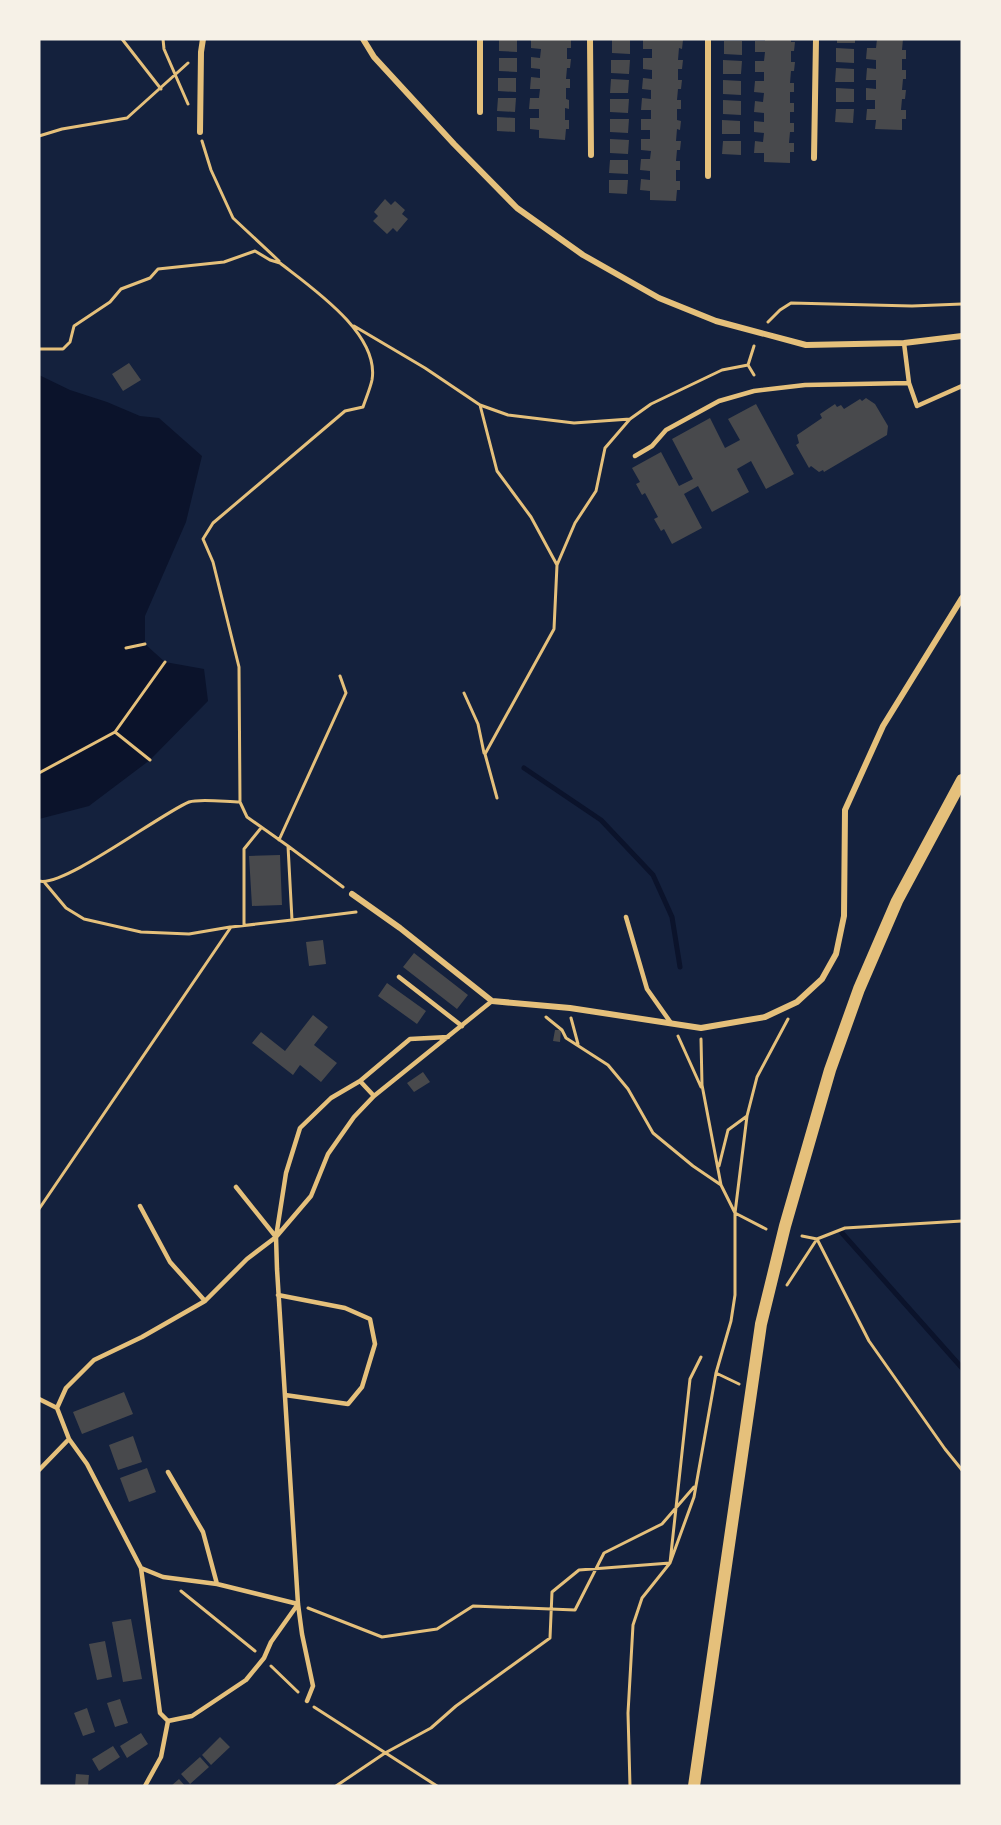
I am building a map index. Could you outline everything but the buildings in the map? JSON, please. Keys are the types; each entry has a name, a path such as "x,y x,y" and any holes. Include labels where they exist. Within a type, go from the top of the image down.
{"main road":[{"path":"694,1786 761,1324 785,1226 830,1070 860,989 897,901 962,780"}],"street":[{"path":"200,132 203,39"},
{"path":"363,39 374,57 517,208 583,255 659,298 716,321 806,345 904,343 962,336"},
{"path":"480,39 480,112"},
{"path":"590,39 591,155"},
{"path":"708,39 708,176"},
{"path":"814,158 816,39"},
{"path":"352,894 492,1001 570,1008 701,1028 765,1017 797,1002 822,979 836,954 843,916 845,810 883,726 962,598"}],"lane":[{"path":"904,343 909,383 917,406 962,386"},
{"path":"635,456 652,446 666,430 719,401 754,391 805,385 909,383"},
{"path":"626,917 646,989 672,1024"},
{"path":"399,977 462,1026"},
{"path":"57,1408 66,1388 94,1360 142,1337 206,1300 247,1259 276,1237 311,1196 328,1154 354,1118 374,1096 492,1001"},
{"path":"307,1701 313,1686 298,1604 278,1295 276,1237 286,1173 300,1128 331,1098 360,1081 410,1039 448,1037"},
{"path":"360,1081 374,1096"},
{"path":"236,1187 276,1237"},
{"path":"140,1206 170,1262 206,1300"},
{"path":"278,1295 345,1308 370,1319 375,1344 363,1387 348,1404 285,1395"},
{"path":"39,1399 57,1408 69,1439 87,1464 141,1568 160,1713 168,1721"},
{"path":"39,1470 69,1439"},
{"path":"168,1472 203,1532 218,1584"},
{"path":"141,1568 163,1577 218,1584 298,1604"},
{"path":"168,1721 192,1716 246,1680 264,1658 271,1642 298,1604"},
{"path":"145,1786 161,1757 168,1721"}],"path":[{"path":"122,39 161,88"},
{"path":"163,39 164,50 200,132 211,170 233,218 352,325 425,368 480,405 508,415 574,423 630,419"},
{"path":"39,136 62,129 127,118 201,52"},
{"path":"39,349 63,349 70,342 74,326 110,302 121,289 150,278 158,269 224,262 255,251 270,260 280,262"},
{"path":"768,322 791,303 912,306 962,304"},
{"path":"352,325 365,343 371,358 372,379 363,407 345,411 213,523 202,539 213,562 239,667 240,802 246,816 352,894"},
{"path":"754,346 748,365 754,375"},
{"path":"484,754 554,628 557,565 575,523 596,491 605,448 630,419 651,404 722,370 748,365"},
{"path":"480,405 497,471 531,517 557,565"},
{"path":"126,648 146,644"},
{"path":"39,773 115,732 165,662"},
{"path":"279,840 346,693 340,676"},
{"path":"464,693 478,724 497,798"},
{"path":"115,732 150,760"},
{"path":"45,883 74,870 191,801 240,802"},
{"path":"244,925 244,849 261,827"},
{"path":"288,846 292,920"},
{"path":"39,881 45,883 66,908 84,919 141,932 189,934 373,909"},
{"path":"39,1209 231,927"},
{"path":"630,1786 628,1713 633,1625 642,1598 670,1563 694,1497 716,1373 731,1322 735,1295 735,1213 747,1116 757,1077 797,1002"},
{"path":"537,1005 545,1016 562,1030 566,1038 608,1065 628,1089 653,1133 693,1166 721,1185"},
{"path":"570,1008 571,1025 578,1045"},
{"path":"672,1024 686,1050 704,1095"},
{"path":"701,1028 704,1095 721,1185 735,1213 766,1229"},
{"path":"718,1170 728,1130 747,1116"},
{"path":"802,1236 817,1239 845,1228 962,1221"},
{"path":"786,1286 817,1239"},
{"path":"817,1239 869,1341 962,1470"},
{"path":"670,1563 690,1379 701,1357"},
{"path":"716,1373 752,1392"},
{"path":"298,1604 382,1637 437,1629 473,1606 575,1610 604,1553 662,1524 696,1486"},
{"path":"336,1786 385,1753 430,1728 456,1706 549,1638 552,1592 579,1570 670,1563"},
{"path":"163,1577 264,1658 307,1701 325,1715 437,1786"}],"water":[{"path":"39,375 70,390 140,416 159,418 202,456 186,522 145,616 145,644 165,662 204,669 208,701 150,760 89,806 39,819"}],"waterway":[{"path":"524,768 601,820 653,875 672,917 680,967"},
{"path":"842,1233 962,1368"}]}
